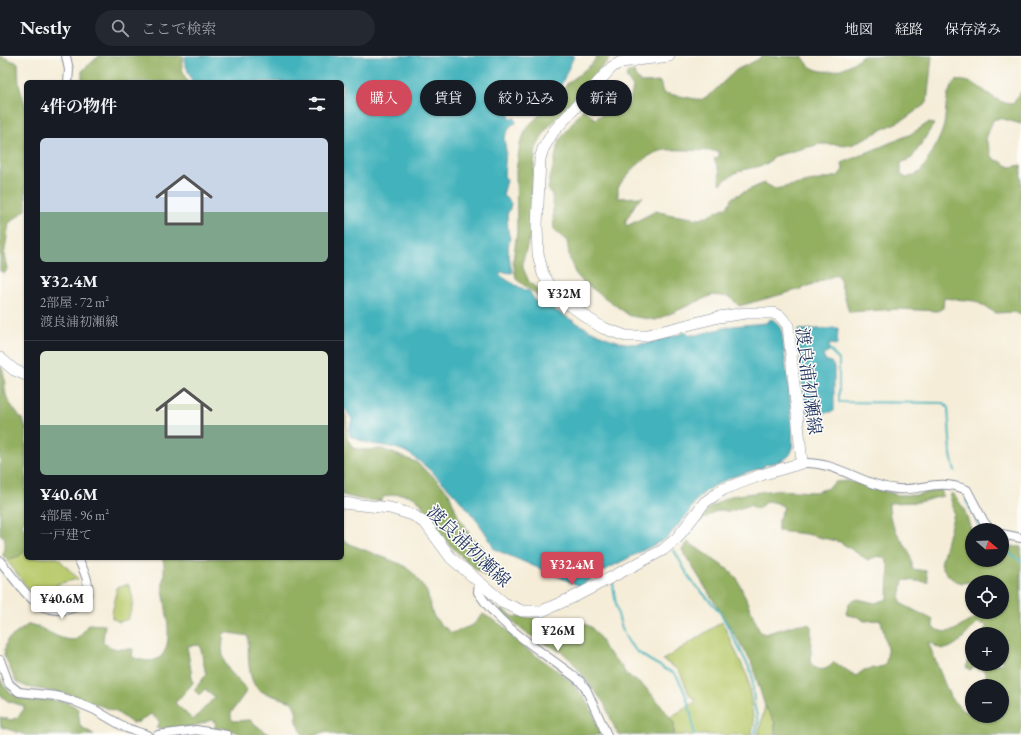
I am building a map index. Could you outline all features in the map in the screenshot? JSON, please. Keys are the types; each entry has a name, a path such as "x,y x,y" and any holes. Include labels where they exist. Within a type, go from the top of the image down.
{"main road":[{"name":"渡良浦初瀬線","path":"344,503 390,508 413,515 426,524 451,558 504,603 522,611 542,610 552,607 651,558 663,550 676,538 705,502 724,489 754,477 802,464 788,326 780,316 764,311 746,313 719,317 644,336 626,336 603,328 560,298 550,287 543,274 538,254 537,226 538,170 543,149 553,132 602,76 621,59 669,56"},
{"path":"0,358 14,370 24,374"}],"street":[{"path":"66,56 69,70 68,80"},
{"path":"802,464 835,467 871,483 891,488 898,489 948,484 959,487 967,490 985,523"},
{"path":"1009,535 1021,538"},
{"path":"0,561 23,589 39,604 46,608 63,610 79,605 86,597 88,583 79,560"},
{"path":"479,582 478,592 483,600 521,639 580,681 586,689 607,735"},
{"path":"0,660 9,684 19,692 56,696 74,701 95,710 126,728 148,735"},
{"path":"158,735 196,730 227,735"}],"green space":[{"path":"0,56 18,63 19,85 24,101 24,212 9,223 4,256 7,268 5,273 0,271"},
{"path":"99,56 184,56 182,69 187,80 82,80 82,71"},
{"path":"597,56 612,56 591,80 576,80 576,96 568,105 568,83 592,64"},
{"path":"761,56 803,57 811,67 817,70 831,71 838,70 851,64 861,56 932,56 927,103 906,118 851,145 820,144 774,156 765,165 737,172 728,177 721,184 719,181 720,172 714,159 719,157 719,151 666,150 659,152 645,159 639,164 627,175 618,187 618,198 643,197 636,203 625,222 627,226 656,211 701,219 728,206 733,197 764,183 775,189 838,176 843,170 842,163 911,134 928,123 934,124 912,158 901,163 901,174 906,178 920,172 937,142 943,130 947,97 951,86 955,81 971,83 1005,103 1013,104 1021,92 1021,124 1000,118 993,120 986,139 995,160 1011,167 1021,165 1021,315 1014,312 996,313 975,301 944,298 943,308 938,311 898,309 849,312 838,274 801,289 739,306 730,297 712,295 656,320 630,316 582,281 575,273 570,260 567,241 554,230 552,195 548,189 559,141 578,116 591,116 595,119 600,116 632,116 633,87 632,80 628,80 626,77 628,72 634,71 635,76 641,83 660,82 663,93 701,100 712,93 736,70 759,59"},
{"path":"539,116 558,116 545,131 536,148 532,184 531,232 523,260 523,268 529,282 546,297 561,306 560,309 539,297 516,279 513,261 517,232 516,171 520,144 527,127"},
{"path":"0,365 4,376 7,398 24,423 24,521 22,524 24,530 24,552 19,556 7,560 3,556 5,538 0,534"},
{"path":"344,412 347,417 347,438 353,448 363,450 382,449 416,462 436,479 449,493 458,516 473,539 484,549 495,577 492,581 452,547 431,523 422,506 415,498 398,494 382,498 381,501 363,500 344,495"},
{"path":"848,481 898,495 916,495 941,489 943,496 919,502 889,503 889,514 896,531 909,552 912,560 912,569 926,571 928,582 903,580 900,598 902,604 933,620 933,628 942,631 956,629 975,619 1009,619 1009,575 965,575 965,583 962,583 950,577 941,564 954,513 950,495 953,493 964,509 969,523 965,523 965,567 1009,567 1009,546 1021,547 1021,735 775,735 775,723 765,706 751,661 682,550 688,542 730,571 737,578 760,632 765,634 799,624 811,625 811,664 814,667 825,669 834,662 856,676 864,670 884,666 887,650 881,620 864,621 859,617 847,615 846,613 850,602 858,599 875,603 888,599 889,567 885,558 878,556 868,560 840,542 806,534 778,531 778,521 784,507 777,503 767,501 757,509 750,505 728,512 723,510 714,512 699,522 697,517 717,503 731,496 775,490 815,492 826,489 836,482","holes":["977,623 987,625 986,627 1009,627 1009,671 983,671 986,673 986,679 1009,679 1009,723 965,723 965,711 950,697 928,642 939,648 945,649 955,644 965,635 965,627 973,627"]},
{"path":"344,540 352,545 403,565 414,574 427,592 433,615 439,623 452,633 473,625 483,614 501,625 521,645 561,673 581,693 589,705 600,735 336,735 326,731 317,735 303,735 297,722 296,710 292,702 262,692 255,685 249,665 248,636 224,632 223,658 229,670 246,689 245,693 231,713 231,718 234,721 250,720 266,733 273,735 245,735 223,728 214,729 216,723 211,720 198,725 177,729 156,727 160,722 151,714 139,722 132,723 115,711 72,695 27,687 16,682 4,654 7,640 29,624 41,628 56,636 75,640 82,634 88,624 105,625 103,641 109,646 116,649 133,649 132,657 148,661 159,658 165,651 168,640 167,613 163,589 162,560 344,560","holes":["200,645 206,675 194,690 199,695 205,689 215,697 193,720 175,703 193,683 187,646"]},
{"path":"24,552 24,560 60,560 78,579 57,584 59,603 45,601 26,586 7,560 19,556"},
{"path":"128,584 133,602 128,619 119,622 112,618 116,588"},
{"path":"501,609 515,617 536,618 545,624 558,626 577,620 591,627 600,638 605,649 622,667 625,673 647,689 661,705 674,723 674,735 618,735 604,703 571,660 563,653 526,633 502,613"},
{"path":"722,622 748,678 754,725 751,735 674,735 674,723 670,718 696,700 690,696 679,670 663,660"},
{"path":"0,679 7,690 16,696 26,699 68,703 78,709 80,726 95,735 26,735 1,727 0,717 11,720 18,717 24,709 24,706 8,701 0,695"},
{"path":"765,706 775,723 775,735 758,735"}],"water":[{"path":"186,56 574,56 563,80 484,80 484,116 509,116 510,118 515,118 516,123 511,125 504,138 506,150 504,176 507,180 503,195 511,203 507,215 510,238 508,246 511,268 513,271 512,273 502,272 499,274 513,284 529,291 536,302 540,301 600,335 626,343 649,343 687,332 689,335 696,335 732,326 766,323 771,319 775,321 782,334 791,416 791,453 783,460 764,465 764,467 732,477 708,489 695,502 686,516 667,538 609,568 580,586 494,549 480,524 456,496 417,459 402,450 367,443 350,436 349,430 352,419 344,408 344,80 191,80 184,60"},
{"path":"838,328 837,345 829,344 830,350 823,356 825,360 831,362 834,367 834,411 811,416 805,410 798,330"}],"waterway":[{"path":"830,350 839,360 839,402 944,403 948,408 951,455 955,471"},
{"path":"966,500 978,523"},
{"path":"674,550 690,579 719,611 752,673 754,703 758,722 755,735"},
{"path":"1009,553 1021,561"},
{"path":"613,583 618,616 623,632 635,650 657,665 675,674 688,703 694,735"}]}
